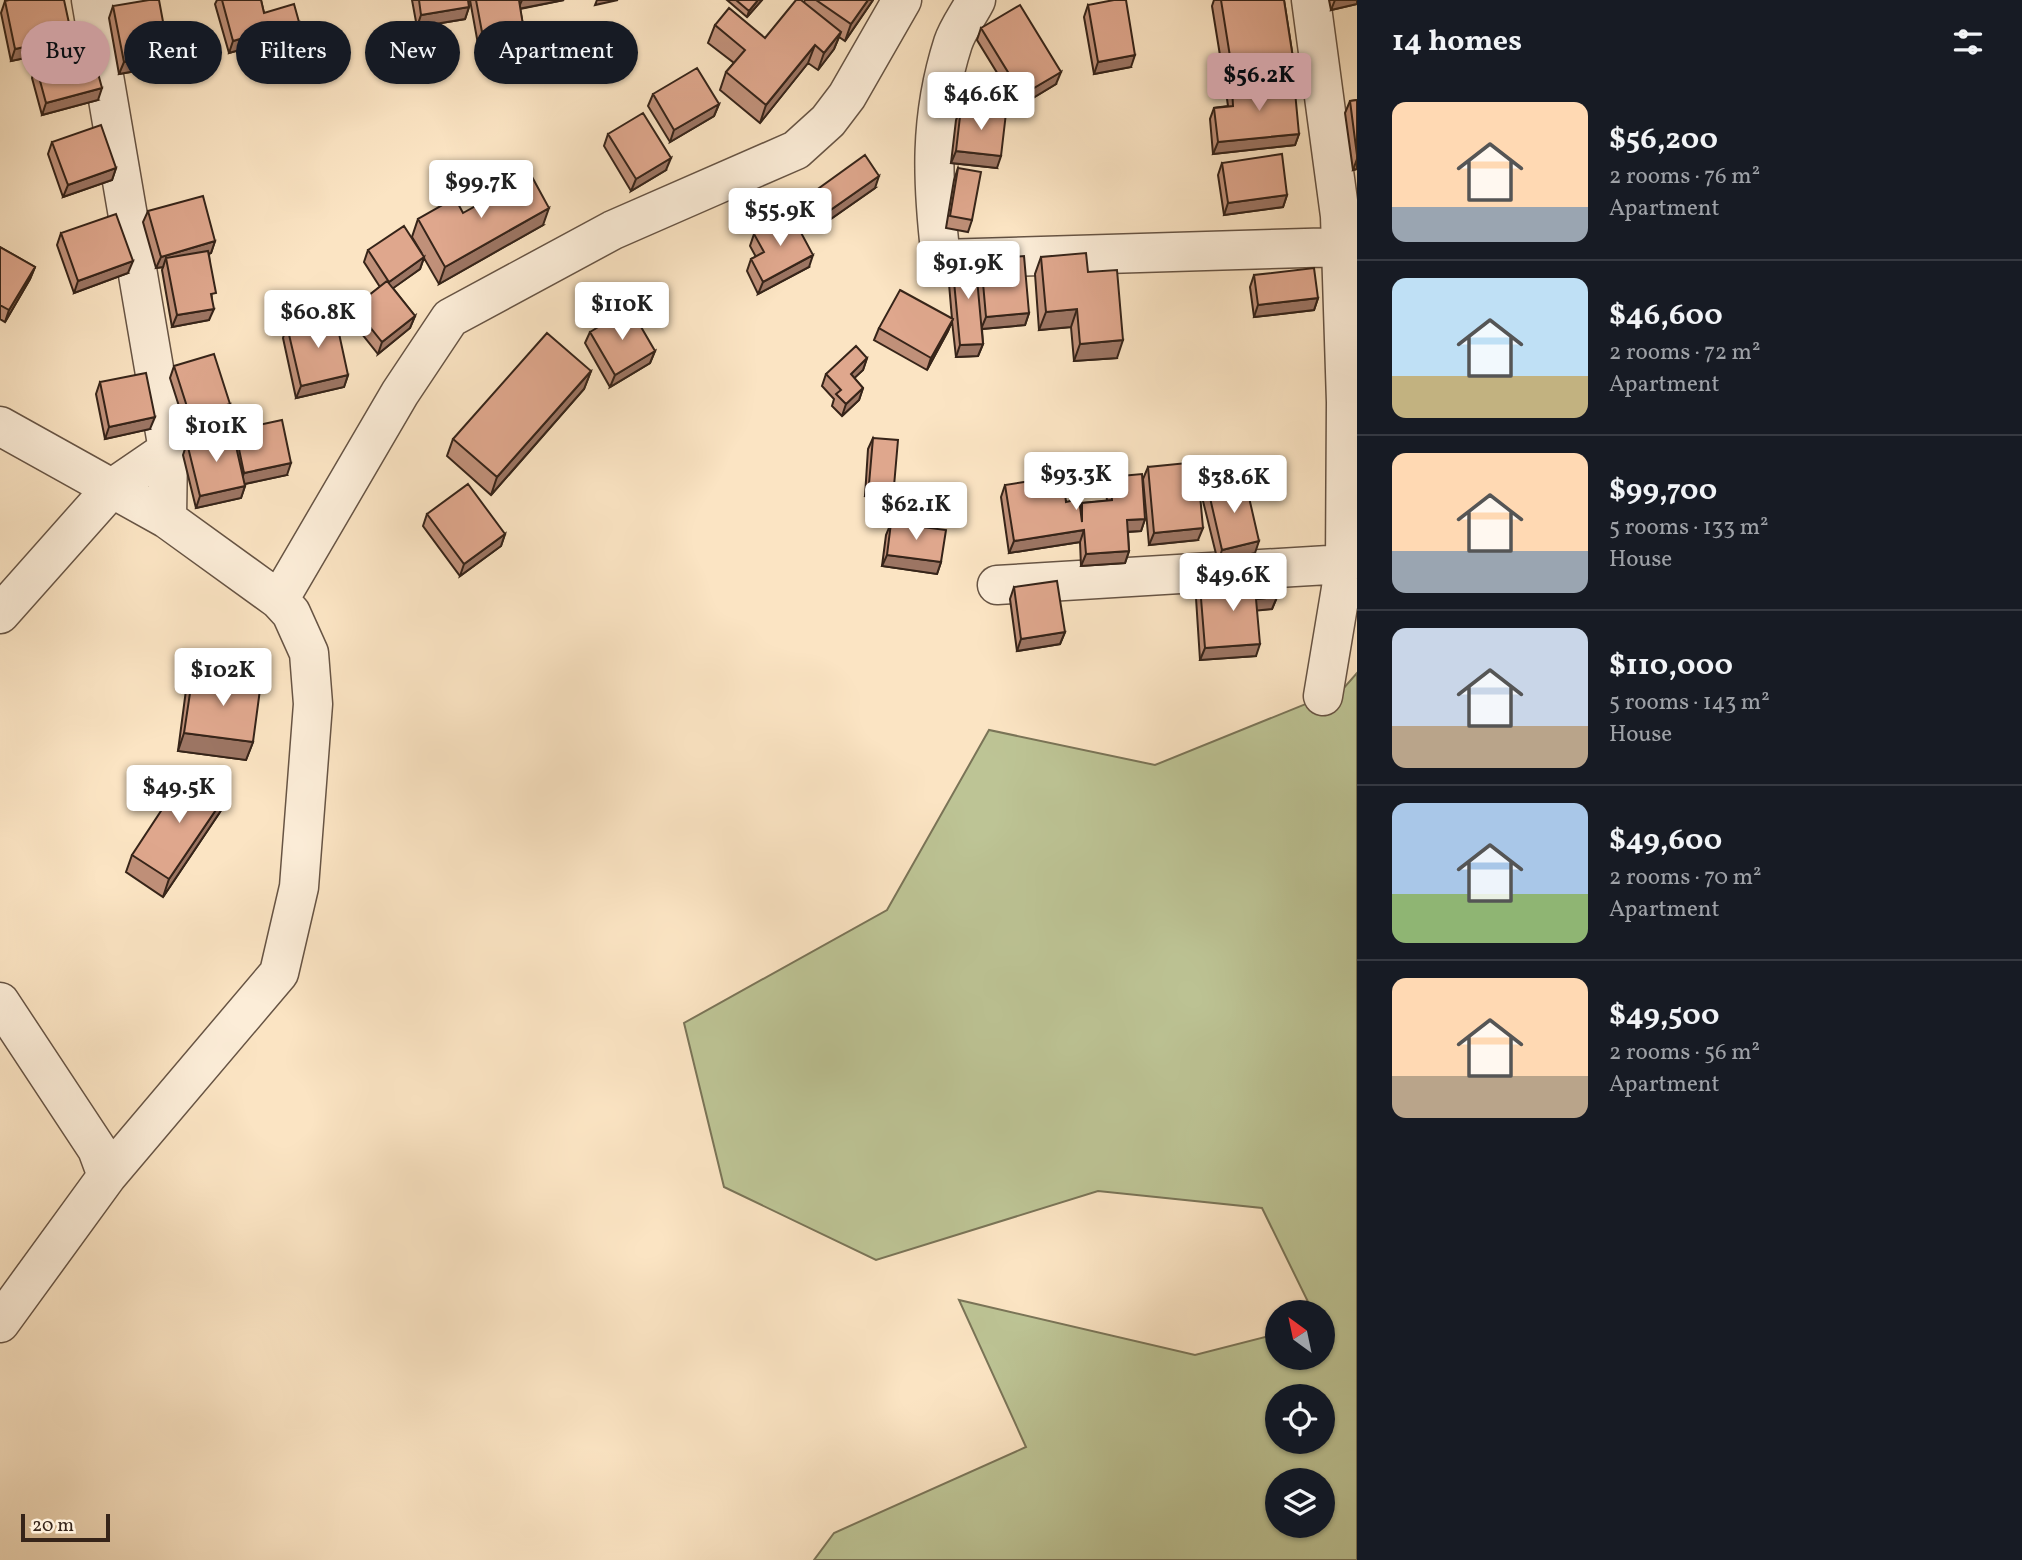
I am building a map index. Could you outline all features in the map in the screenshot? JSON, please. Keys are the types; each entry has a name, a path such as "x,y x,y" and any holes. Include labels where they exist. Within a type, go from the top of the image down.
{"street":[{"path":"132,0 92,2 167,450 167,519"},
{"path":"279,600 401,393 450,318 613,230 796,150 828,121 847,96 902,0"},
{"path":"976,0 954,41 938,108 932,180 941,259 1346,225"},
{"path":"1311,0 1346,225 1346,564 1323,696"},
{"path":"0,426 167,519 279,600 291,613 309,653 313,704 299,887 279,973 107,1176 0,1323"},
{"path":"0,614 111,489 167,450"},
{"path":"997,585 1346,564"},
{"path":"0,1002 97,1149 107,1176"}],"green space":[{"path":"1357,673 1357,1560 814,1560 834,1533 1026,1447 959,1300 1195,1355 1265,1337 1265,1370 1335,1370 1335,1300 1307,1300 1262,1208 1098,1191 876,1260 724,1187 684,1023 887,910 989,730 1155,765 1343,689"}],"building":[{"path":"64,0 69,21 21,21 21,48 15,49 5,1"},
{"path":"159,0 163,21 124,21 124,62 113,6"},
{"path":"222,0 261,0 264,13 294,4 299,21 236,21 236,40 233,41"},
{"path":"419,0 468,0 469,7 421,15"},
{"path":"476,0 519,0 522,21 480,21"},
{"path":"736,0 758,0 749,11"},
{"path":"796,0 801,0 841,32 824,53 815,45 766,105 726,72 745,50 715,25 729,8 765,38"},
{"path":"816,0 868,0 851,24"},
{"path":"1126,0 1135,55 1098,62 1088,5"},
{"path":"1221,0 1284,0 1293,58 1232,69"},
{"path":"1020,5 1061,72 1022,95 981,28"},
{"path":"697,68 719,104 674,130 653,94"},
{"path":"1294,81 1299,134 1218,142 1214,108 1233,106 1232,87"},
{"path":"41,84 101,84 102,88 46,103"},
{"path":"1357,100 1357,155 1350,101"},
{"path":"961,108 1006,113 1001,156 956,151"},
{"path":"643,113 671,158 636,179 608,134"},
{"path":"101,125 116,168 68,185 52,142"},
{"path":"1282,154 1287,195 1228,203 1222,163"},
{"path":"865,155 879,176 829,211 815,191"},
{"path":"958,168 981,172 972,220 950,216"},
{"path":"531,175 549,208 445,267 418,219 455,198 463,213"},
{"path":"203,196 215,241 161,257 148,211"},
{"path":"116,214 133,261 78,281 61,233"},
{"path":"791,214 813,255 763,282 751,259 764,252 754,234"},
{"path":"404,226 424,257 389,282 368,250"},
{"path":"0,247 35,267 9,310 0,305"},
{"path":"208,251 216,293 211,294 214,309 177,315 166,258"},
{"path":"1086,253 1088,272 1117,270 1123,340 1080,344 1077,309 1046,312 1041,257"},
{"path":"1024,256 1029,313 986,317 981,260"},
{"path":"975,257 983,344 960,345 952,260"},
{"path":"1314,268 1318,298 1258,305 1254,275"},
{"path":"387,281 415,316 382,342 354,307"},
{"path":"900,290 953,319 931,358 879,328"},
{"path":"630,308 655,351 615,375 590,332"},
{"path":"335,315 348,375 301,386 287,326"},
{"path":"547,333 591,371 497,477 453,439"},
{"path":"856,346 867,358 851,374 863,388 846,404 836,394 841,390 826,374"},
{"path":"214,354 230,404 190,416 174,366"},
{"path":"146,373 155,417 109,427 100,382"},
{"path":"282,420 291,463 244,473 235,430"},
{"path":"233,433 245,486 200,496 187,443"},
{"path":"873,438 898,440 894,486 869,484"},
{"path":"1197,462 1203,528 1154,533 1148,467"},
{"path":"1142,474 1145,519 1127,520 1129,551 1086,554 1084,530 1014,541 1005,485 1063,476 1066,502 1079,499 1082,522 1082,503 1112,500 1110,477"},
{"path":"1245,480 1259,541 1222,550 1208,489"},
{"path":"468,484 505,534 464,564 427,514"},
{"path":"891,523 946,530 941,562 887,555"},
{"path":"1275,580 1277,597 1256,599 1260,644 1205,648 1200,586"},
{"path":"1057,581 1065,632 1021,639 1014,587"},
{"path":"193,673 261,682 253,742 184,733"},
{"path":"188,770 226,795 169,879 132,855"}]}
